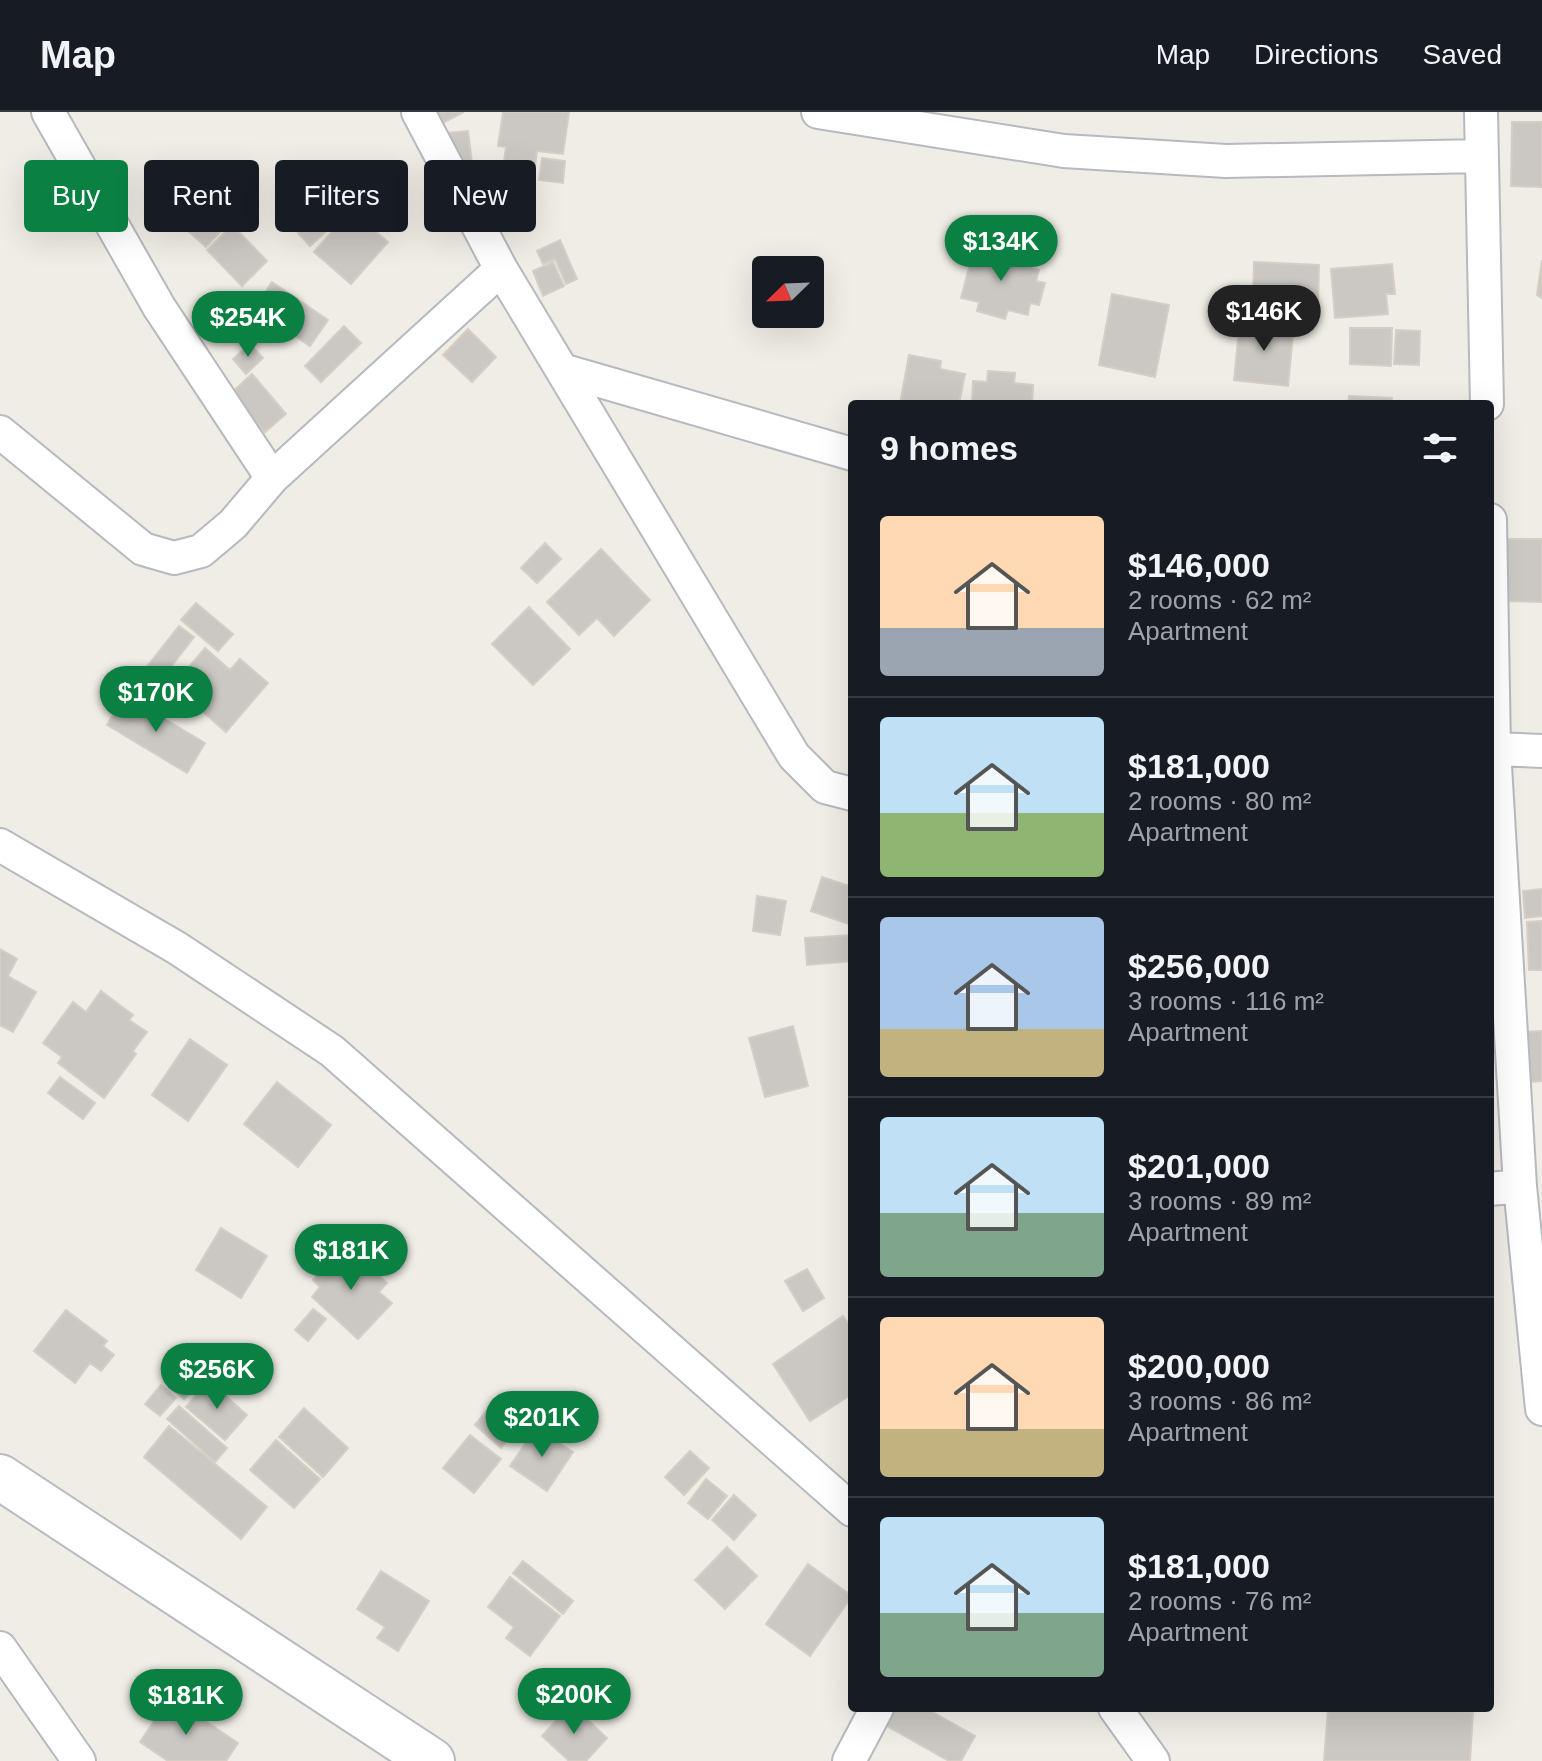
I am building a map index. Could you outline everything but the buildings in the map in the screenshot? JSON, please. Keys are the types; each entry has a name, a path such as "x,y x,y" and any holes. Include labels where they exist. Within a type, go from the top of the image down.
{"street":[{"path":"48,112 159,307 272,478"},
{"path":"418,112 501,269 794,756 825,787 848,793"},
{"path":"818,112 1079,152 1226,161 1482,156"},
{"path":"1481,112 1487,400"},
{"path":"0,432 143,549 174,558 201,551 233,524 272,478 501,269"},
{"path":"562,370 848,453"},
{"path":"1542,751 1494,749 1505,1188 1542,1409"},
{"path":"0,845 177,948 332,1051 848,1506"},
{"path":"0,1477 432,1761"},
{"path":"0,1648 79,1761"},
{"path":"849,1761 875,1712"},
{"path":"1118,1712 1153,1761"}]}
